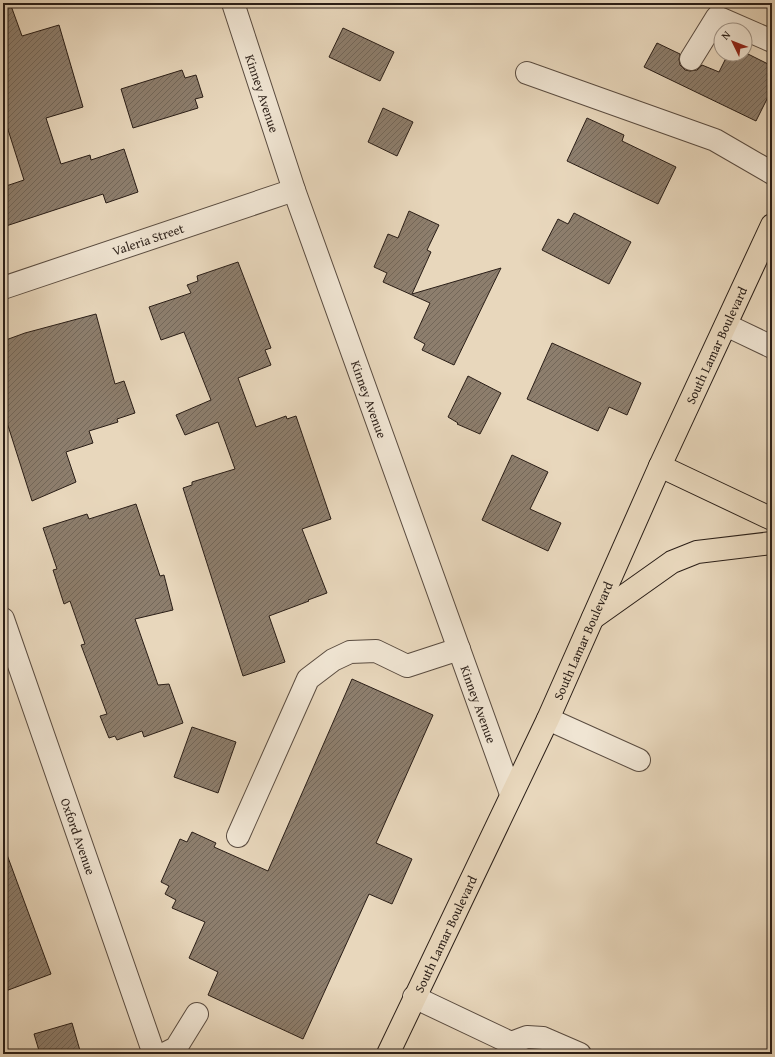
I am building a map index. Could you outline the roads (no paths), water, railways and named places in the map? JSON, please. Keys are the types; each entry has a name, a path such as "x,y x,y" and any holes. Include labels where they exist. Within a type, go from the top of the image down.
{"main road":[{"name":"South Lamar Boulevard","path":"388,1054 414,996 548,719 660,466 772,225"},
{"path":"660,466 772,519"},
{"path":"592,619 672,562 697,552 772,543"}],"street":[{"name":"Kinney Avenue","path":"233,3 294,190 511,794"},
{"path":"691,59 717,16 772,41"},
{"path":"527,73 714,140 772,173"},
{"name":"Valeria Street","path":"3,288 294,190"},
{"path":"726,325 772,347"},
{"name":"Oxford Avenue","path":"3,619 154,1054"},
{"path":"238,836 308,679 333,660 350,652 376,651 408,666 459,648"},
{"path":"548,719 639,760"},
{"path":"414,996 511,1043 527,1037 543,1038 580,1054"},
{"path":"164,1054 176,1048 197,1014"}]}
